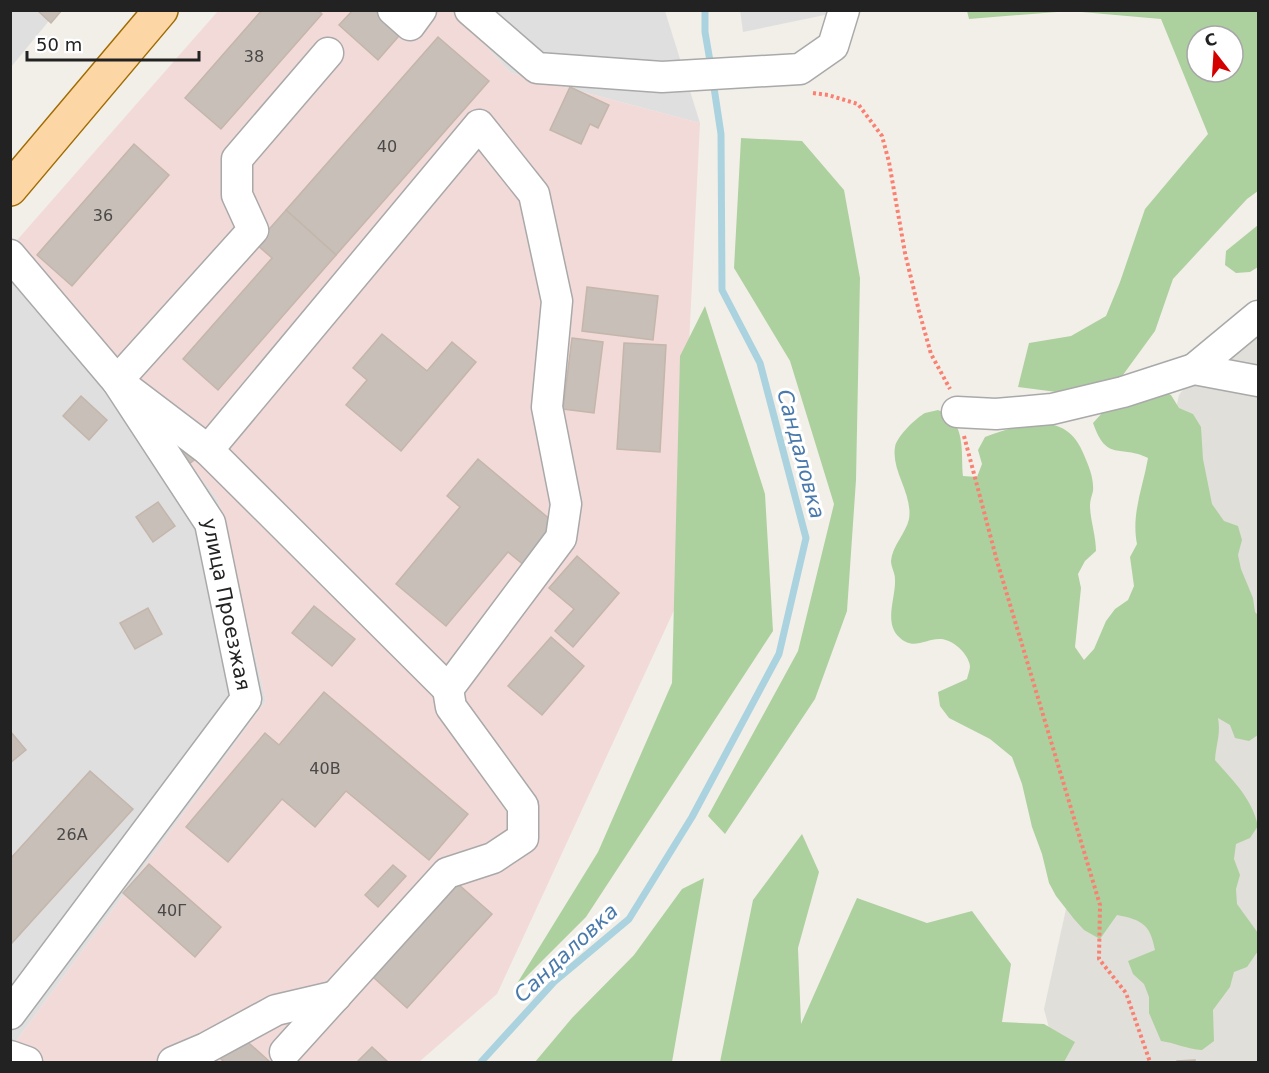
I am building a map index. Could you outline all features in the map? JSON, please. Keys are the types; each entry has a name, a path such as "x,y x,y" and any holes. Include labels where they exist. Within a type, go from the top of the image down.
{"main road":[{"path":"10,189 161,10"}],"street":[{"path":"393,10 410,25 421,10"},
{"path":"470,10 537,68 662,77 800,69 833,46 844,10"},
{"path":"285,1052 447,873 493,858 523,838 523,806 451,707 448,689 208,450 117,381 253,230 237,195 237,159 328,52"},
{"path":"208,450 479,125 534,194 556,301 547,407 566,504 561,538 448,689"},
{"name":"улица Проезжая","path":"10,255 117,381 210,523 246,699 10,1014"},
{"path":"957,412 996,414 1052,409 1123,392 1194,369 1258,316"},
{"path":"1194,369 1258,381"},
{"path":"173,1062 206,1048 276,1010 336,996"},
{"path":"10,1056 27,1062"}],"path":[{"path":"810,92 858,104 882,136 890,162 919,311 931,354 947,382 957,412 1000,572 1100,905 1100,958 1126,993 1150,1062"}],"shaded area":[{"path":"740,10 844,11 743,32"},
{"path":"11,11 57,11 11,67"},
{"path":"218,11 453,11 511,73 700,123 676,606 497,994 419,1062 11,1062 11,1048 266,701 218,500 18,239"},
{"path":"453,11 665,11 700,123 511,73"},
{"path":"18,239 218,500 266,701 11,1048 10,247"},
{"path":"1258,298 1258,1062 1058,1062 1044,1009 1179,395"}],"green space":[{"path":"967,11 1070,11 969,19"},
{"path":"1070,11 1258,11 1258,191 1247,199 1173,279 1155,331 1120,379 1072,394 1018,387 1029,343 1071,336 1106,316 1145,209 1208,134 1188,84 1245,84 1245,24 1185,24 1185,78 1161,19"},
{"path":"741,138 802,141 844,190 860,278 856,480 847,611 815,699 725,834 708,816 798,651 834,504 790,361 734,268"},
{"path":"1258,225 1258,267 1250,272 1236,273 1225,265 1226,251"},
{"path":"705,306 765,494 773,631 586,917 513,990 598,852 672,683 680,356"},
{"path":"1157,388 1171,395 1179,408 1193,414 1201,427 1203,459 1212,504 1224,521 1238,526 1242,540 1238,555 1241,569 1258,615 1258,735 1249,741 1235,738 1230,725 1218,718 1219,734 1215,760 1247,798 1258,826 1250,838 1236,844 1234,859 1240,875 1236,889 1237,904 1258,933 1258,951 1247,967 1234,972 1230,987 1213,1010 1214,1041 1202,1050 1161,1041 1149,1013 1149,997 1144,984 1133,974 1128,961 1155,950 1150,934 1144,925 1139,921 1117,915 1100,939 1084,930 1056,896 1049,883 1022,784 1012,757 990,739 949,718 940,706 938,692 967,679 970,666 966,656 959,648 946,640 935,639 914,644 903,641 894,630 891,616 895,586 892,555 909,519 908,501 895,456 896,443 903,433 925,413 938,410 945,414 951,418 958,431 962,446 963,476 977,477 982,464 978,450 985,437 1028,425 1055,425 1076,440 1088,464 1093,482 1090,505 1096,551 1085,561 1078,574 1081,588 1075,647 1084,660 1094,649 1106,621 1115,609 1128,600 1134,586 1130,557 1137,544 1135,522 1148,458 1109,448 1098,435 1093,423 1103,412"},
{"path":"802,834 819,872 798,948 801,1024 857,898 927,923 972,911 1011,964 1002,1022 1044,1024 1075,1042 1064,1062 720,1062 753,900"},
{"path":"704,878 672,1062 535,1062 572,1018 634,955 682,889"}],"building":[{"path":"37,10 62,10 51,23"},
{"path":"262,10 318,10 322,14 221,129 185,98"},
{"path":"353,10 384,10 405,29 378,60 339,25"},
{"path":"438,37 489,81 336,255 286,210"},
{"path":"570,87 609,105 598,128 590,124 581,144 550,130"},
{"path":"134,144 169,175 72,286 37,255"},
{"path":"286,210 336,255 218,390 183,359 272,258 256,244"},
{"path":"587,287 658,296 653,340 582,331"},
{"path":"382,334 427,371 452,342 476,362 401,451 346,405 367,380 353,368"},
{"path":"572,338 603,342 594,413 563,409"},
{"path":"624,343 666,345 660,452 617,449"},
{"path":"81,396 107,420 89,440 63,416"},
{"path":"186,442 198,457 180,471 168,455"},
{"path":"478,459 558,526 525,566 508,552 446,626 396,584 460,507 447,496"},
{"path":"158,502 175,526 153,542 136,517"},
{"path":"577,556 619,593 573,647 555,631 574,609 549,588"},
{"path":"314,606 355,639 332,666 292,633"},
{"path":"148,608 162,634 135,649 120,623"},
{"path":"551,637 584,666 542,715 508,686"},
{"path":"324,692 468,814 429,860 346,791 315,827 282,799 228,862 186,827 265,733 279,745"},
{"path":"10,731 26,750 10,763"},
{"path":"90,771 133,809 11,944 10,859"},
{"path":"149,864 221,927 195,957 123,893"},
{"path":"393,865 406,876 378,907 365,895"},
{"path":"458,884 492,914 407,1008 373,977"},
{"path":"240,1035 270,1062 224,1062 219,1057"},
{"path":"372,1047 388,1062 357,1062"},
{"path":"1195,1060 1195,1062 1177,1062 1177,1061"}],"waterway":[{"name":"Сандаловка","path":"705,10 705,32 711,67"},
{"name":"Сандаловка","path":"481,1062 555,981 629,919 692,817 779,654 806,538 760,363 722,290 721,134 713,81"}]}
